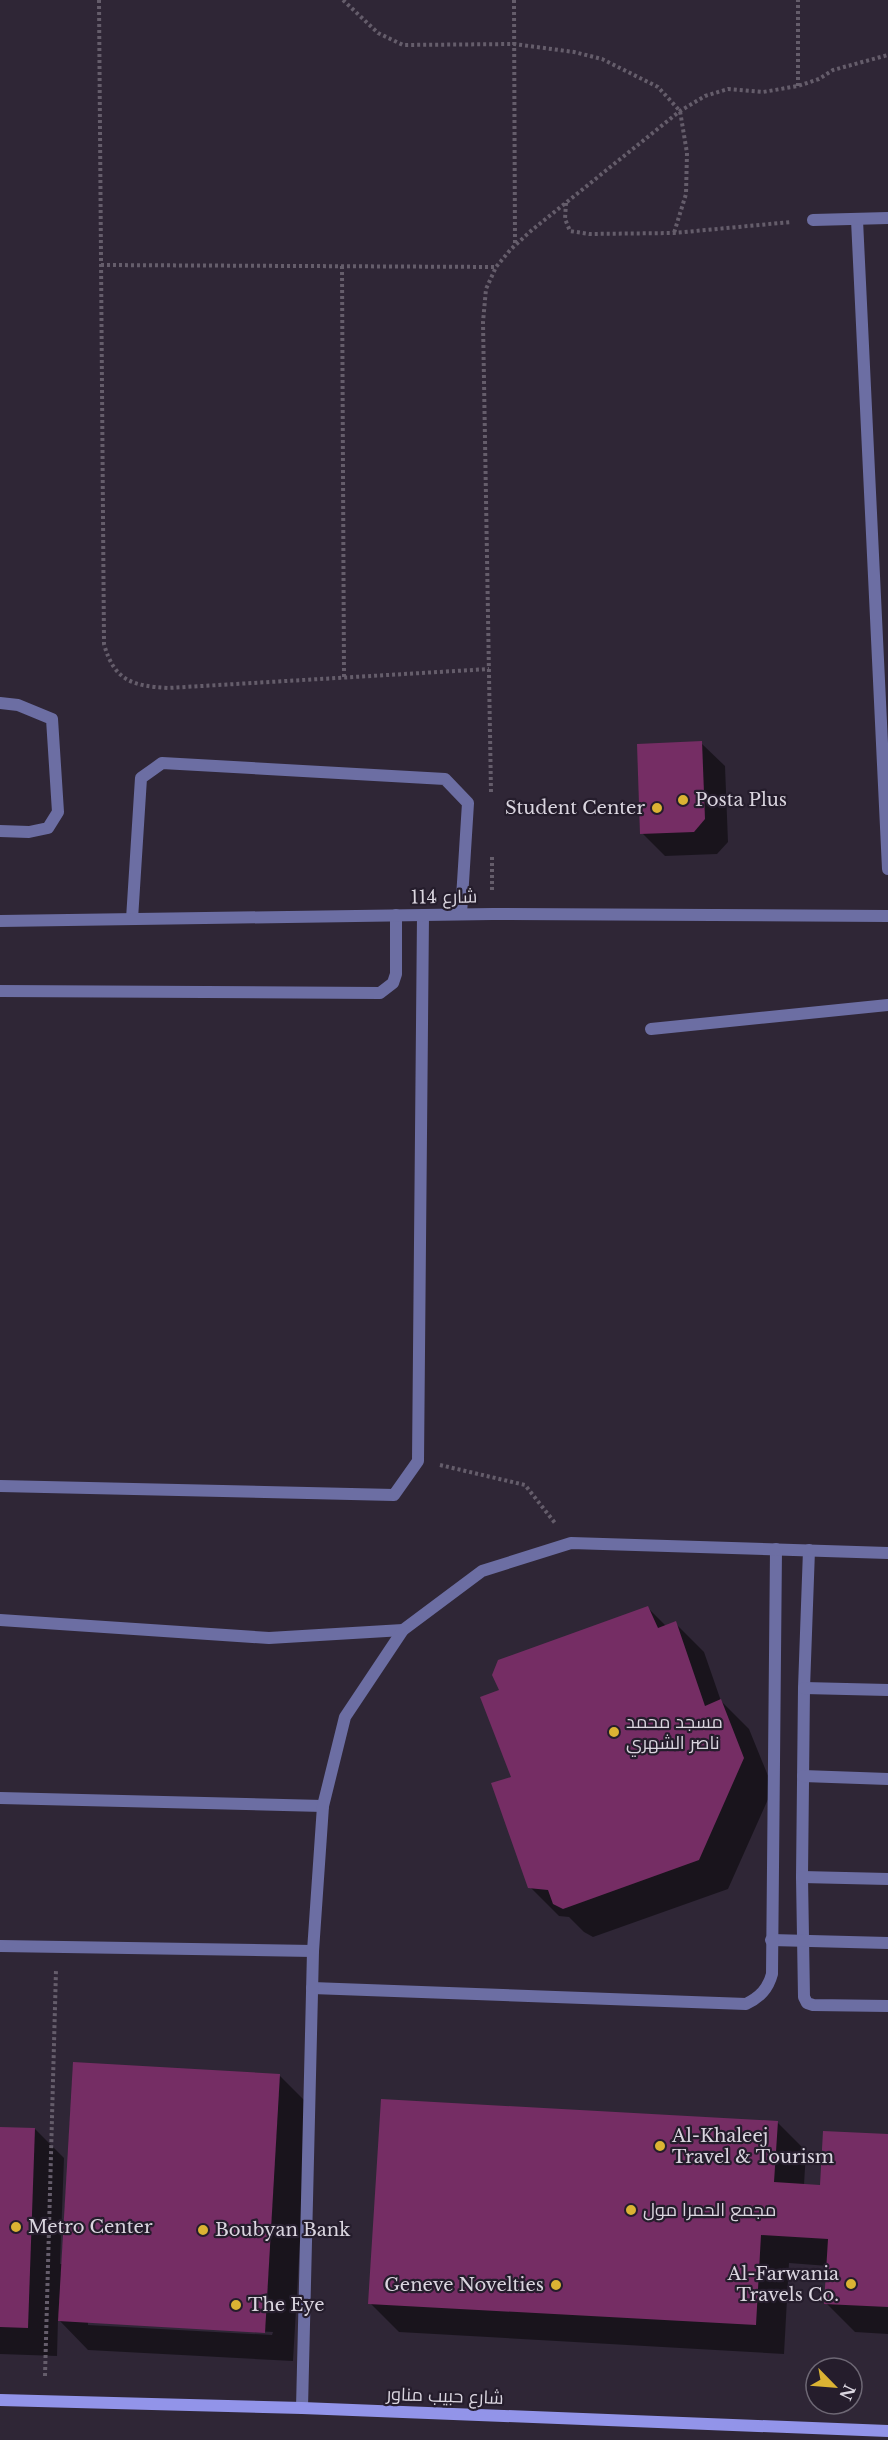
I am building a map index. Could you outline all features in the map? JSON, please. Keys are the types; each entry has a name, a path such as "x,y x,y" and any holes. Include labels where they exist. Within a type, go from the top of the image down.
{"street":[{"path":"813,220 888,218"},
{"path":"857,220 888,869"},
{"path":"0,702 18,705 52,719 58,812 48,828 29,832 0,831"},
{"path":"132,919 141,778 162,763 445,779 468,803 461,915"},
{"name":"شارع 114","path":"0,921 492,914 888,916"},
{"path":"0,991 380,993 393,983 396,974 396,915"},
{"path":"0,1485 394,1495 418,1461 423,915"},
{"path":"651,1029 888,1005"},
{"path":"302,2408 313,1951 323,1806 345,1717 403,1630 482,1571 571,1543 888,1553"},
{"path":"312,1988 746,2004 763,1993 769,1985 772,1974 776,1549"},
{"path":"809,1550 804,1688 803,1991 807,2003 813,2005 888,2006"},
{"path":"0,1620 269,1638 403,1630"},
{"path":"804,1688 888,1690"},
{"path":"803,1776 888,1779"},
{"path":"0,1798 323,1806"},
{"path":"802,1877 888,1879"},
{"path":"771,1940 888,1943"},
{"path":"0,1946 313,1951"},
{"name":"شارع حبيب مناور","path":"0,2400 302,2408 888,2431"},
{"path":"0,2409 13,2401"}],"path":[{"path":"99,0 104,644 114,670 125,679 142,687 168,688 489,669"},
{"path":"343,0 378,33 403,45 514,44 574,52 602,59 658,87 680,111 687,153 686,194 674,232"},
{"path":"514,0 515,245"},
{"path":"798,0 798,86"},
{"path":"491,797 483,322 486,289 496,267 515,245 566,202 680,111 705,96 728,89 763,92 798,86 819,80 833,70 888,55"},
{"path":"566,202 565,219 570,231 588,234 674,232 813,220"},
{"path":"101,265 496,267"},
{"path":"342,266 344,677"},
{"path":"492,856 492,914"},
{"path":"418,1461 525,1485 571,1543"},
{"path":"45,2401 56,1947"}],"building":[{"path":"702,741 705,819 694,832 640,834 637,744"},
{"name":"مسجد محمد ناصر الشهري","path":"648,1606 658,1628 676,1621 705,1706 721,1699 744,1758 699,1860 563,1909 553,1904 548,1890 528,1888 491,1783 511,1777 480,1697 499,1690 492,1675 498,1660"},
{"path":"73,2062 280,2074 265,2333 58,2321"},
{"name":"مجمع الحمرا مول","path":"381,2099 778,2121 774,2182 820,2185 823,2131 888,2134 888,2307 824,2304 828,2239 761,2235 756,2325 368,2304"},
{"name":"Metro Center","path":"0,2127 35,2128 28,2328 0,2327"}],"place":[{"name":"Posta Plus","path":"683,800"},
{"name":"Student Center","path":"657,808"},
{"name":"مسجد محمد ناصر الشهري","path":"614,1732"},
{"name":"Al-Khaleej Travel & Tourism","path":"660,2146"},
{"name":"مجمع الحمرا مول","path":"631,2210"},
{"name":"Metro Center","path":"16,2227"},
{"name":"Boubyan Bank","path":"203,2230"},
{"name":"Al-Farwania Travels Co.","path":"851,2284"},
{"name":"Geneve Novelties","path":"556,2285"},
{"name":"The Eye","path":"236,2305"}]}
